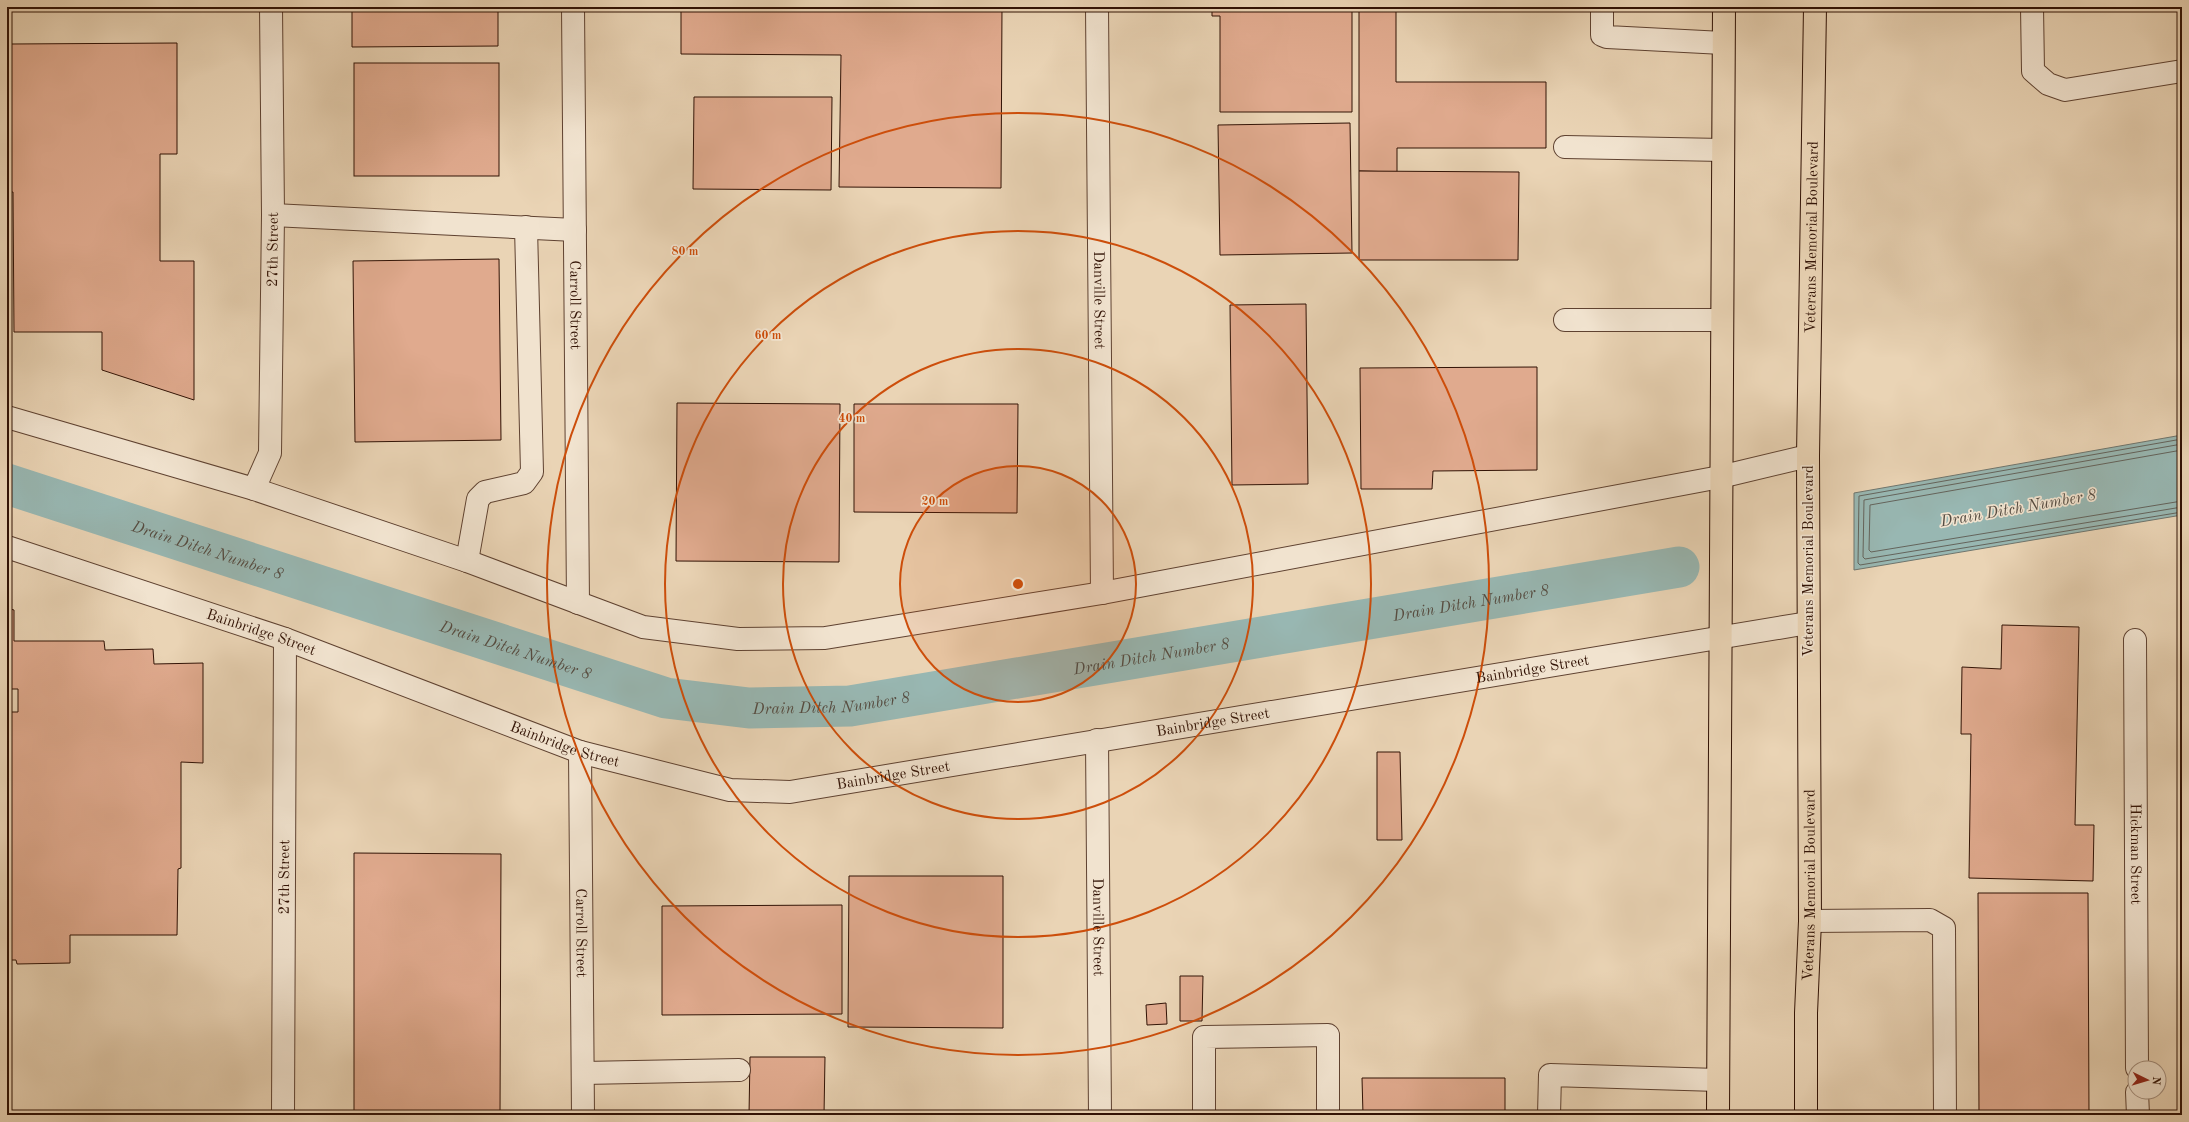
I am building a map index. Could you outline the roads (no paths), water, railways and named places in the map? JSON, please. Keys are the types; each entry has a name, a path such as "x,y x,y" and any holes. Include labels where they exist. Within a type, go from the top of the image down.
{"main road":[{"path":"1718,1115 1720,477 1724,7"},
{"name":"Veterans Memorial Boulevard","path":"1806,1115 1810,921 1808,456 1815,7"}],"street":[{"name":"27th Street","path":"254,490 270,453 273,215 272,7"},
{"name":"Carroll Street","path":"573,7 578,603"},
{"name":"Danville Street","path":"1097,7 1102,593"},
{"path":"1602,7 1602,35 1607,37 1724,42"},
{"path":"2032,7 2033,71 2048,84 2065,90 2182,71"},
{"path":"1565,147 1723,150"},
{"path":"273,215 575,230"},
{"path":"467,560 478,499 485,492 524,483 532,472 526,227"},
{"path":"1565,320 1721,320"},
{"path":"7,417 254,490 467,560 643,627 738,639 825,638 1102,593 1720,477 1808,456"},
{"name":"Bainbridge Street","path":"7,547 285,639 580,752 730,790 790,792 1720,638 1808,622"},
{"name":"27th Street","path":"283,1115 285,639"},
{"name":"Hickman Street","path":"2135,640 2137,1060"},
{"name":"Danville Street","path":"1097,740 1100,1115"},
{"name":"Carroll Street","path":"580,752 583,1115"},
{"path":"1810,921 1930,920 1944,928 1945,1115"},
{"path":"1204,1115 1204,1037 1328,1035 1328,1115"},
{"path":"583,1073 739,1070"},
{"path":"1549,1115 1550,1075 1718,1080"},
{"path":"2138,1100 2138,1115"}],"water":[{"path":"2182,435 2182,515 1854,570 1854,493"}],"waterway":[{"name":"Drain Ditch Number 8","path":"7,484 666,698 749,708 850,706 1679,567"}]}
